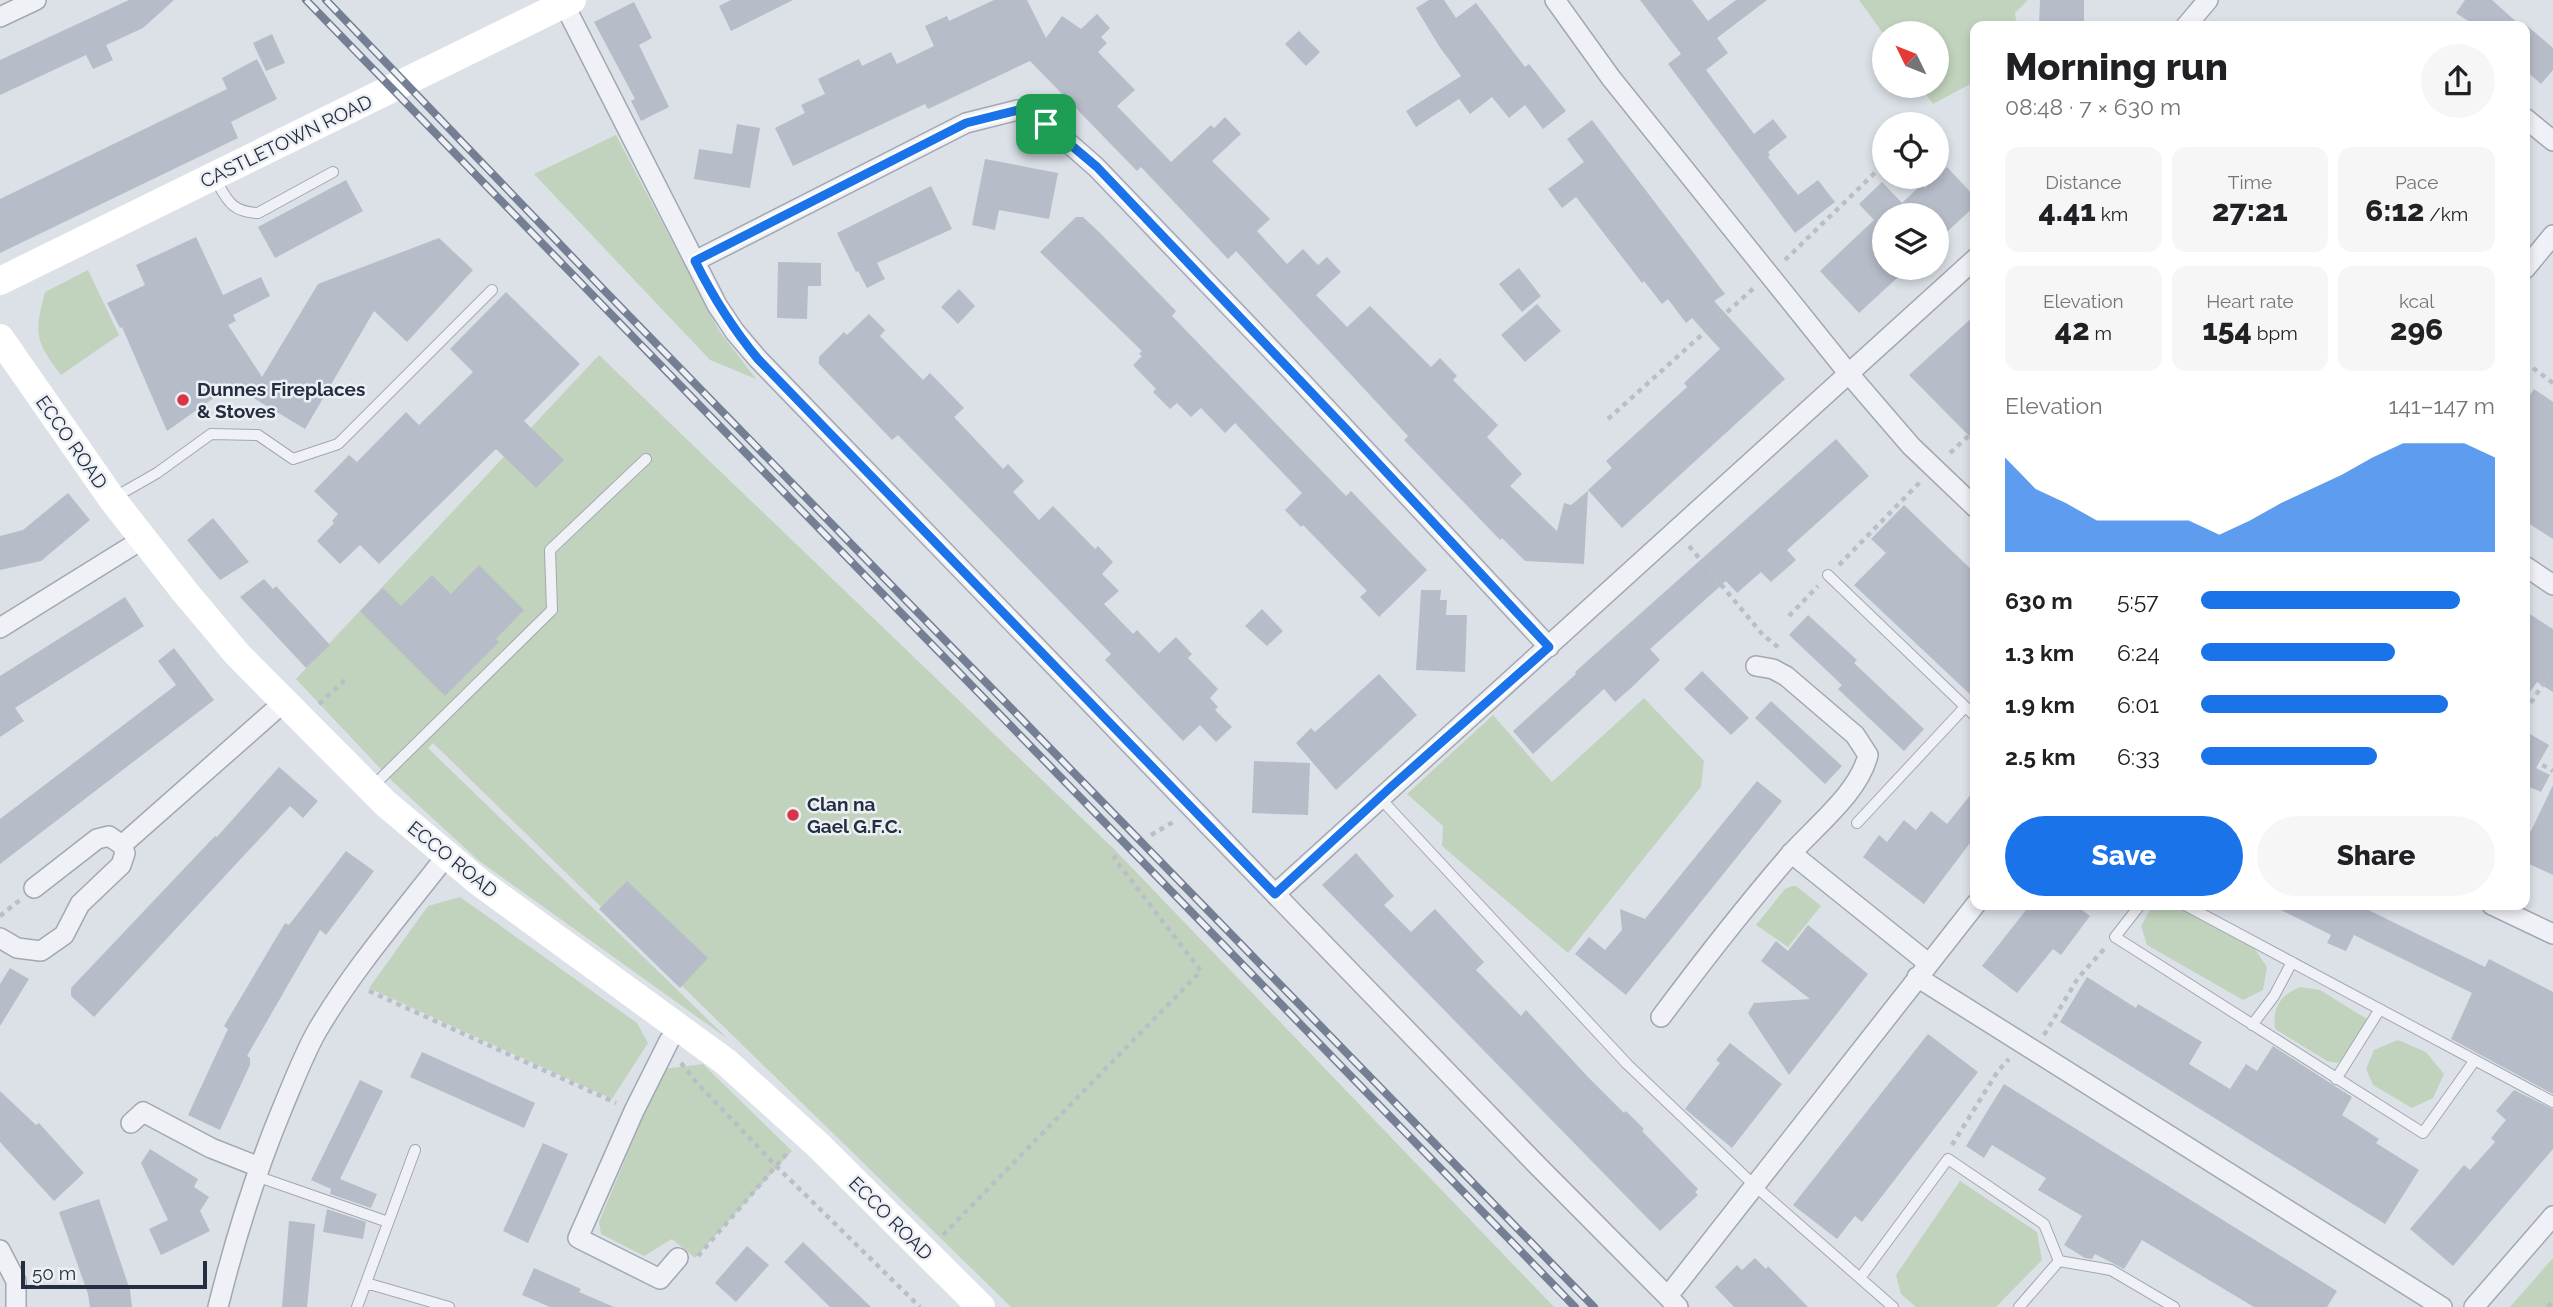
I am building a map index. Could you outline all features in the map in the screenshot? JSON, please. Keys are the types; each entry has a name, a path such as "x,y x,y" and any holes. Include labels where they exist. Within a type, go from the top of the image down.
{"street":[{"path":"0,17 36,0"},
{"path":"1555,0 1611,78 1849,373 1911,446 1970,502"},
{"path":"2190,21 2208,0"},
{"path":"568,2 717,305 735,332 758,359 1537,1165 1673,1302 1755,1186 1971,910"},
{"name":"CASTLETOWN ROAD","path":"0,281 568,2"},
{"path":"695,261 966,123 1018,110 1046,124 1097,167 1549,647"},
{"path":"2530,122 2553,141"},
{"path":"2530,262 2553,235"},
{"path":"1275,894 1970,263"},
{"name":"ECCO ROAD","path":"0,338 111,499 237,654 293,711 371,788 479,882 673,1037 726,1062 805,1133 981,1307"},
{"path":"0,628 143,539"},
{"path":"2530,569 2553,584"},
{"path":"1661,1017 1722,936 1865,769 1868,755 1855,735 1786,676 1773,668 1756,666"},
{"path":"122,845 293,711"},
{"path":"0,938 17,948 41,951 64,935 80,904 121,865 125,853 122,845 109,836 97,839 34,888"},
{"path":"1791,853 1923,970 2442,1307"},
{"path":"218,1307 257,1172 292,1084 316,1033 349,982 447,855"},
{"path":"2503,910 2553,934"},
{"path":"673,1037 634,1111 578,1238 660,1279 678,1258"},
{"path":"131,1123 143,1112 257,1172"},
{"path":"2474,1307 2553,1216"},
{"path":"0,1250 16,1281 14,1305"}],"lane":[{"path":"214,177 234,208 258,213 333,172"},
{"path":"111,499 157,473 211,434 258,435 293,459 338,444 492,290"},
{"path":"371,788 552,610 550,550 646,459"},
{"path":"1828,575 1970,712"},
{"path":"1857,823 1965,708"},
{"path":"1380,797 1628,1064 1755,1186 1894,1307"},
{"path":"2136,910 2115,937 2423,1133 2475,1060"},
{"path":"2194,910 2553,1102"},
{"path":"2252,1025 2274,996 2292,962"},
{"path":"2336,1079 2381,1009"},
{"path":"357,1307 415,1150"},
{"path":"1860,1278 1948,1159 2044,1224 2059,1261"},
{"path":"257,1172 388,1222"},
{"path":"2019,1307 2059,1261"},
{"path":"2059,1261 2111,1270 2174,1307"},
{"path":"366,1283 449,1307"}],"path":[{"path":"1608,419 1769,275 1872,176"},
{"path":"2530,366 2553,383"},
{"path":"1789,615 1970,435"},
{"path":"1676,531 1763,635 1798,664 1786,676"},
{"path":"2530,704 2553,670"},
{"path":"293,711 346,678"},
{"path":"2530,758 2553,771"},
{"path":"926,1252 1201,971 1114,858 1121,853"},
{"path":"349,982 634,1111"},
{"path":"673,1037 697,1083 776,1166 920,1307"},
{"path":"678,1258 688,1267 805,1133"},
{"path":"2548,1307 2553,1301"}],"green space":[{"path":"1859,0 2028,0 2015,13 2017,21 1970,21 1970,84 1950,95 1950,21 1874,21"},
{"path":"1929,98 1944,98 1933,104"},
{"path":"616,135 718,329 756,379 710,360 534,174"},
{"path":"88,270 119,335 61,375 46,353 39,336 39,317 45,292"},
{"name":"Clan na Gael G.F.C.","path":"599,355 1114,849 1554,1307 1011,1307 433,743 428,748 728,1039 478,860 393,782 296,679"},
{"path":"1644,698 1704,761 1701,787 1568,953 1442,846 1443,826 1407,794 1493,715 1552,782"},
{"path":"1796,886 1821,906 1788,947 1756,925 1785,889"},
{"path":"460,897 637,1023 648,1043 612,1099 369,988 428,906"},
{"path":"2150,910 2183,910 2254,948 2267,967 2263,990 2243,1000 2147,945 2141,926"},
{"path":"2300,987 2320,990 2370,1021 2345,1059 2337,1063 2327,1061 2275,1029 2275,1014 2279,1003"},
{"path":"2398,1040 2426,1052 2444,1074 2433,1098 2412,1108 2373,1085 2366,1069 2374,1050"},
{"path":"703,1064 792,1151 695,1258 672,1239 644,1256 601,1234 599,1222 663,1069"},
{"path":"1960,1181 2037,1232 2042,1260 1996,1307 1916,1307 1901,1294 1896,1275"},
{"path":"2553,1258 2553,1307 2510,1307"}],"building":[{"path":"129,0 174,0 143,28 106,45 113,60 93,69 86,55 0,95 0,60"},
{"path":"731,0 793,0 731,31 719,6"},
{"path":"994,0 1027,0 1046,38 1062,16 1081,29 1097,14 1110,28 1101,37 1107,43 1098,52 1135,90 1117,106 1171,162 1211,125 1214,128 1225,117 1241,134 1212,161 1270,219 1257,231 1287,264 1303,249 1318,265 1327,257 1341,272 1316,295 1347,327 1370,306 1431,367 1440,358 1457,376 1453,380 1498,425 1487,437 1522,474 1510,486 1557,531 1564,503 1571,505 1588,491 1584,564 1525,561 1502,538 1500,540 1404,440 1408,436 1236,251 1228,259 1141,167 1137,171 1030,61 928,109 925,104 793,166 775,128 805,113 801,105 825,94 818,79 859,59 862,66 891,52 897,64 934,46 925,26 947,16 949,21"},
{"path":"1429,0 1444,0 1456,18 1476,3 1525,67 1529,64 1566,111 1543,129 1525,105 1509,118 1492,97 1470,114 1459,99 1416,127 1406,111 1461,76 1416,8"},
{"path":"1640,0 1692,0 1708,21 1736,0 1767,0 1717,38 1728,53 1706,70 1754,134 1773,119 1787,137 1768,152 1768,157 1798,195 1818,180 1835,202 1795,233 1668,64 1681,54"},
{"path":"2040,0 2084,0 2084,21 2039,21"},
{"path":"2465,0 2492,0 2515,21 2468,21 2456,13"},
{"path":"634,2 652,38 639,45 669,107 641,121 631,101 635,99 594,22"},
{"path":"2530,28 2553,48 2553,70 2541,84 2530,74"},
{"path":"1299,31 1320,52 1306,66 1285,44"},
{"path":"272,34 285,63 266,71 253,43"},
{"path":"257,59 277,99 231,122 238,138 0,253 0,199 227,89 222,78"},
{"path":"1592,120 1725,294 1714,301 1785,379 1622,528 1588,490 1612,468 1606,461 1687,387 1684,383 1720,349 1692,318 1686,323 1668,299 1662,304 1644,281 1642,283 1576,197 1562,208 1548,189 1584,162 1567,139"},
{"path":"737,124 760,128 750,188 694,179 699,149 732,154"},
{"path":"985,159 1058,173 1049,219 999,210 995,230 972,225"},
{"path":"1949,169 1970,192 1970,211 1949,230 1949,203 1902,203 1917,189 1949,189"},
{"path":"346,180 363,211 275,258 258,227"},
{"path":"931,186 952,229 877,263 885,279 867,288 837,233"},
{"path":"1875,189 1889,189 1902,203 1872,203 1872,218 1859,204"},
{"path":"1076,217 1083,217 1099,232 1176,311 1172,316 1346,496 1351,491 1427,570 1379,617 1360,597 1367,591 1285,510 1302,493 1235,423 1225,433 1201,408 1191,417 1177,403 1170,409 1153,392 1156,389 1133,365 1142,356 1139,354 1142,351 1040,252"},
{"path":"1872,222 1872,280 1895,280 1859,313 1820,271"},
{"path":"196,237 223,295 261,277 270,296 233,315 236,321 228,325 262,377 318,284 439,238 473,270 407,342 374,311 305,429 232,385 167,431 122,327 120,328 107,303 145,285 136,265"},
{"path":"778,262 821,263 821,286 808,286 807,319 777,318"},
{"path":"1519,268 1541,296 1522,312 1499,284"},
{"path":"959,289 975,306 958,324 941,307"},
{"path":"506,292 580,364 524,421 564,460 536,488 496,449 379,564 360,545 340,564 317,541 334,523 332,521 338,514 314,491 349,455 357,462 406,412 419,425 473,372 450,349"},
{"path":"1537,304 1561,331 1525,362 1501,335"},
{"path":"869,314 885,330 880,336 923,380 930,373 964,408 954,417 1003,469 1008,464 1024,481 1013,492 1039,520 1053,506 1095,549 1098,546 1113,562 1102,574 1119,591 1104,604 1133,634 1137,630 1159,653 1176,637 1192,654 1188,658 1218,689 1210,698 1218,707 1215,710 1232,727 1216,742 1200,725 1183,741 1105,660 1111,654 1086,628 898,435 892,440 819,364 819,357 844,332 847,335"},
{"path":"1970,319 1970,437 1909,375"},
{"path":"2534,389 2553,402 2553,539 2530,524 2530,395"},
{"path":"1836,439 1869,476 1787,550 1796,560 1771,582 1761,572 1737,593 1726,581 1650,649 1660,660 1631,688 1615,702 1604,689 1533,754 1513,731 1576,674 1575,672"},
{"path":"68,493 90,520 41,561 0,570 0,536 23,530"},
{"path":"1904,505 1970,568 1970,694 1854,585 1886,553 1871,539"},
{"path":"213,518 249,562 220,580 187,540"},
{"path":"479,565 524,610 496,639 499,642 445,696 360,611 383,588 401,606 432,575 451,594"},
{"path":"264,579 273,589 276,586 330,645 306,668 240,597"},
{"path":"1421,590 1441,590 1440,600 1447,600 1446,615 1467,615 1465,672 1416,670"},
{"path":"125,597 144,626 15,708 24,721 0,737 0,676"},
{"path":"1262,609 1283,631 1267,646 1245,626"},
{"path":"2530,614 2553,629 2553,692 2537,682 2530,692"},
{"path":"1808,615 1857,660 1854,663 1924,729 1904,751 1838,689 1842,685 1789,635"},
{"path":"174,648 214,700 0,864 0,819 176,685 158,661"},
{"path":"1702,671 1749,718 1731,735 1684,689"},
{"path":"1379,674 1417,715 1336,790 1296,743 1311,728 1315,732"},
{"path":"1771,701 1842,766 1825,784 1755,718"},
{"path":"2530,734 2549,745 2536,768 2550,775 2541,792 2530,787"},
{"path":"1254,761 1310,763 1308,815 1252,813"},
{"path":"279,767 318,801 303,818 290,806 94,1017 71,996 71,988 215,836 217,837"},
{"path":"1757,781 1782,801 1626,995 1575,954 1589,937 1605,950 1622,930 1620,909 1645,919"},
{"path":"2553,785 2553,875 2530,864 2531,831"},
{"path":"1970,795 1970,843 1924,904 1863,857 1879,835 1887,842 1904,820 1916,830 1931,811 1947,824"},
{"path":"346,851 374,871 326,935 320,930 247,1056 250,1058 250,1065 220,1130 188,1115 228,1029 224,1026 285,923 289,925"},
{"path":"1356,853 1394,896 1384,905 1411,932 1435,909 1484,962 1476,970 1521,1016 1526,1010 1588,1077 1644,1129 1642,1131 1698,1189 1695,1192 1698,1195 1660,1231 1322,885"},
{"path":"627,881 708,958 680,988 599,909"},
{"path":"2026,910 2082,910 2090,916 2061,955 2053,949 2017,993 1982,966"},
{"path":"2281,910 2368,910 2485,967 2489,959 2553,992 2553,1094 2451,1039 2472,993 2354,935 2346,951 2327,943 2331,935"},
{"path":"1808,925 1868,974 1789,1075 1748,1013 1754,1003 1810,999 1761,961 1776,941 1788,951"},
{"path":"10,968 29,979 0,1026 0,984"},
{"path":"2087,977 2136,1008 2138,1004 2202,1042 2189,1064 2230,1089 2246,1064 2257,1071 2273,1046 2352,1097 2342,1115 2379,1139 2376,1143 2419,1170 2385,1224 2060,1022"},
{"path":"1928,1034 1978,1072 1862,1222 1855,1216 1837,1239 1793,1205"},
{"path":"1730,1043 1782,1084 1732,1148 1685,1109 1720,1063 1716,1060"},
{"path":"422,1052 535,1103 524,1128 410,1077"},
{"path":"360,1080 383,1091 340,1179 377,1194 371,1208 330,1194 331,1189 311,1180"},
{"path":"2004,1084 2337,1291 2327,1307 2254,1307 2142,1240 2124,1269 2095,1254 2092,1259 2085,1258 2064,1245 2082,1216 2038,1190 2046,1178 1992,1145 1984,1158 1966,1146"},
{"path":"2514,1090 2553,1109 2553,1149 2453,1266 2410,1229 2464,1165 2470,1170 2495,1142 2491,1138 2506,1120 2496,1111"},
{"path":"0,1091 36,1125 39,1123 84,1173 54,1201 0,1142"},
{"path":"543,1143 568,1154 528,1243 503,1231"},
{"path":"150,1149 198,1179 194,1187 209,1197 200,1211 210,1231 161,1255 149,1229 168,1220 141,1163"},
{"path":"99,1199 130,1290 132,1307 90,1307 88,1294 59,1212"},
{"path":"327,1209 366,1222 363,1239 323,1232"},
{"path":"289,1221 315,1224 307,1307 282,1307"},
{"path":"803,1242 871,1307 830,1307 784,1262"},
{"path":"747,1246 769,1265 736,1302 715,1283"},
{"path":"1755,1258 1766,1269 1768,1266 1808,1307 1734,1307 1715,1287 1737,1265 1742,1270"},
{"path":"534,1268 614,1307 550,1307 522,1295"}],"railway":[{"path":"306,0 1575,1307"},
{"path":"326,0 601,287 1594,1307"}],"place":[{"name":"Dunnes Fireplaces & Stoves","path":"183,400"},
{"name":"Clan na Gael G.F.C.","path":"793,815"}],"route":[{"path":"1018,110 1046,124 1097,167 1549,647 1275,894 758,359 717,305 695,261 966,123 1018,110"}]}
